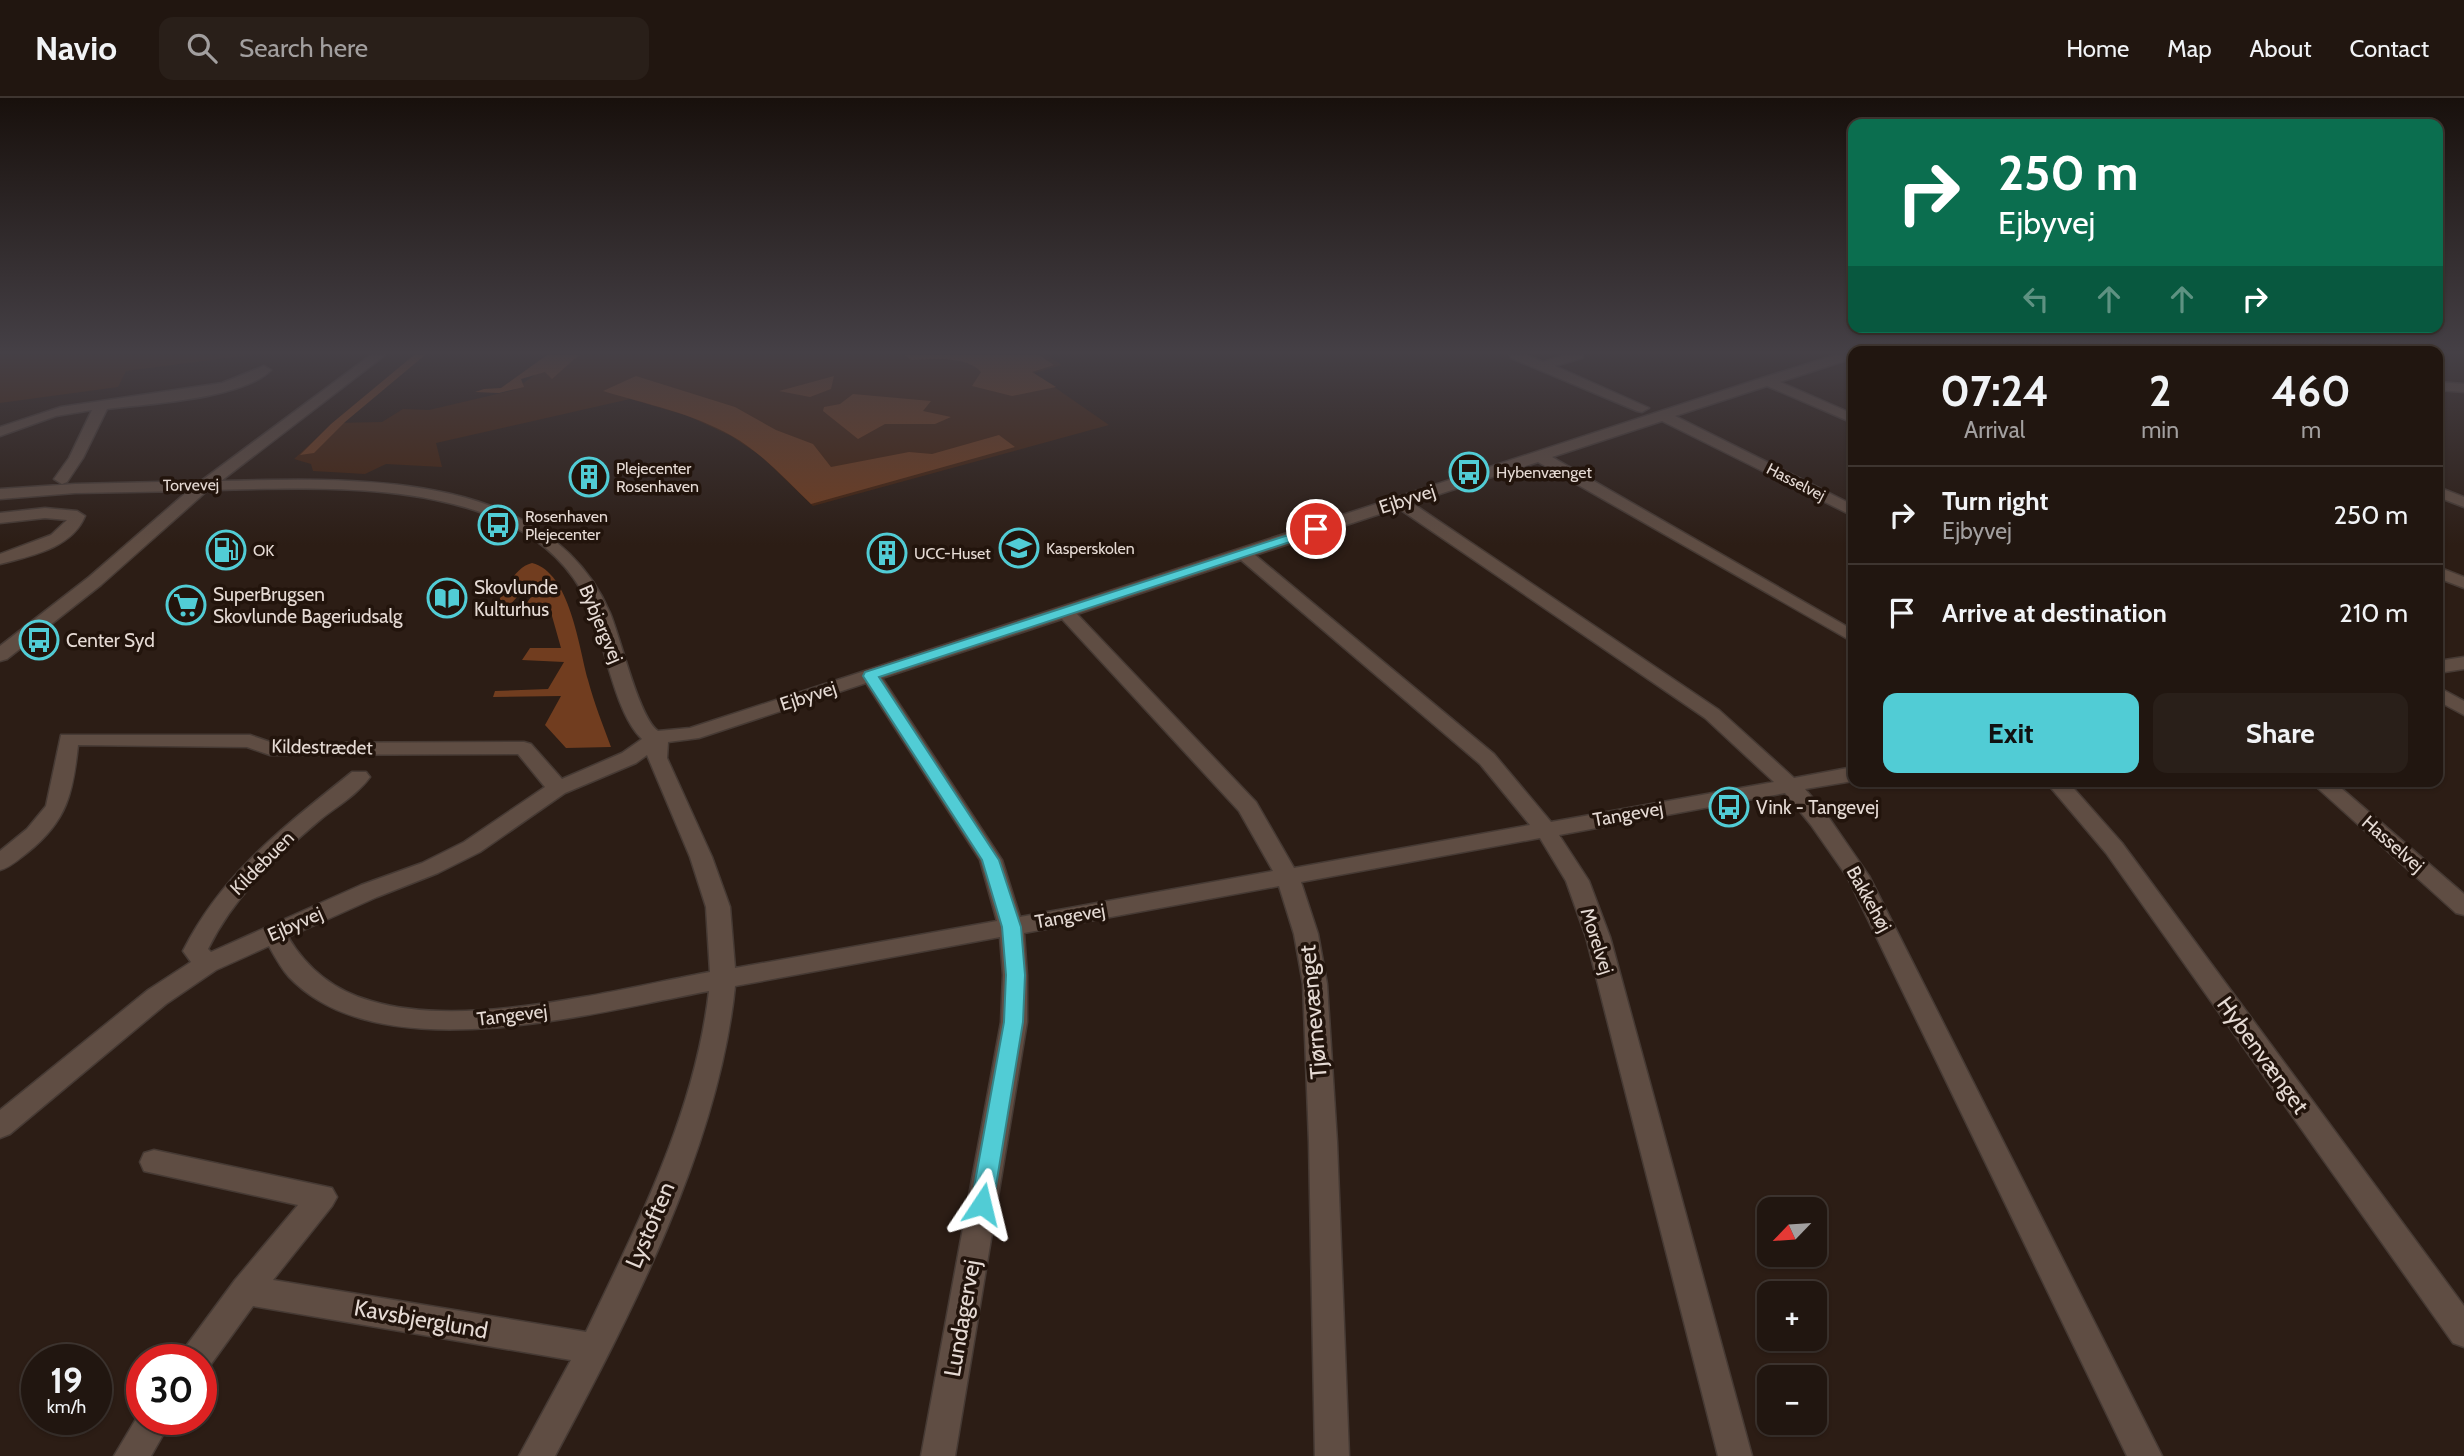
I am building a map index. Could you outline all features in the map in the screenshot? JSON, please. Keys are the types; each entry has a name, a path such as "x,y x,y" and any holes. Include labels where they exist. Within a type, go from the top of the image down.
{"street":[{"path":"0,432 38,418"},
{"path":"62,479 73,464 95,418"},
{"path":"0,654 95,581 147,547 217,483 299,418"},
{"path":"95,581 156,524 304,418"},
{"name":"Ejbyvej","path":"0,1126 157,997 207,964 273,933 430,868 472,847 558,788 629,758 659,737 692,734 1656,418"},
{"name":"Hasselvej","path":"1668,418 1848,509"},
{"path":"1539,456 1848,634"},
{"name":"Torvevej","path":"0,488 62,479 170,475 203,475 217,483"},
{"name":"Torvevej","path":"0,494 115,486 217,483"},
{"name":"Bybjergvej","path":"217,483 332,484 424,492 494,513 531,531 571,563 589,589 632,705 647,733 659,737"},
{"path":"2443,494 2462,500"},
{"name":"Bakkehøj","path":"1400,502 1712,715 1756,752 1819,820 1858,876 2145,1456"},
{"path":"0,518 45,513 77,516 74,525 47,544 0,559"},
{"name":"Morelvej","path":"1243,553 1487,759 1545,829 1577,881 1598,937 1735,1456"},
{"path":"2443,574 2464,583"},
{"name":"Tjørnevænget","path":"1065,611 1224,778 1248,807 1288,877 1306,934 1315,984 1324,1155 1332,1456"},
{"path":"2443,666 2464,663"},
{"name":"Lundagervej","path":"870,676 991,860 1012,927 1014,1022 938,1456"},
{"path":"2443,696 2464,709"},
{"path":"659,737 657,758 701,857 718,907 723,979"},
{"name":"Kildestrædet","path":"0,862 27,842 52,814 60,794 68,740 250,741 271,749 524,748 558,788"},
{"name":"Tangevej","path":"273,933 298,971 328,993 369,1010 419,1019 476,1020 536,1013 1848,775"},
{"name":"Kildebuen","path":"207,964 195,951 204,930 221,905 283,842 359,777"},
{"name":"Hybenvænget","path":"2060,787 2113,848 2464,1332"},
{"name":"Hasselvej","path":"2327,787 2464,907"},
{"name":"Lystoften","path":"536,1456 595,1349 659,1210 702,1097 723,979"},
{"path":"154,1161 322,1197 207,1344"},
{"name":"Kavsbjerglund","path":"247,1290 595,1349"},
{"path":"131,1456 145,1435"}],"shaded area":[{"path":"338,418 349,418 314,453 300,455"},
{"path":"388,418 545,418 436,443 442,467 386,464 365,474 313,471 311,464 294,459 333,423 382,422"},
{"path":"693,418 1099,418 1109,425 813,506 761,456 731,436"},
{"path":"693,418 755,418 776,430 813,444 831,467 909,452 932,454 999,435 1015,447 811,504 764,459 717,428"},
{"path":"832,418 948,418 935,424 885,424 858,439"},
{"path":"532,563 545,569 564,596 593,697 611,747 566,748 545,725 561,696 493,697 495,691 548,689 564,662 522,660 530,648 561,648 550,609 522,610 531,597 518,596 507,608 494,609 514,575"}],"place":[{"name":"Hybenvænget","path":"1469,472"},
{"name":"Plejecenter Rosenhaven","path":"589,477"},
{"name":"Rosenhaven Plejecenter","path":"498,525"},
{"name":"Kasperskolen","path":"1019,548"},
{"name":"OK","path":"226,550"},
{"name":"UCC-Huset","path":"887,553"},
{"name":"Skovlunde Kulturhus","path":"447,598"},
{"name":"SuperBrugsen Skovlunde Bageriudsalg","path":"186,605"},
{"name":"Center Syd","path":"39,640"},
{"name":"Vink - Tangevej","path":"1729,807"}],"route":[{"path":"982,1204 1014,1022 1012,927 991,860 870,676 1316,529"}]}
